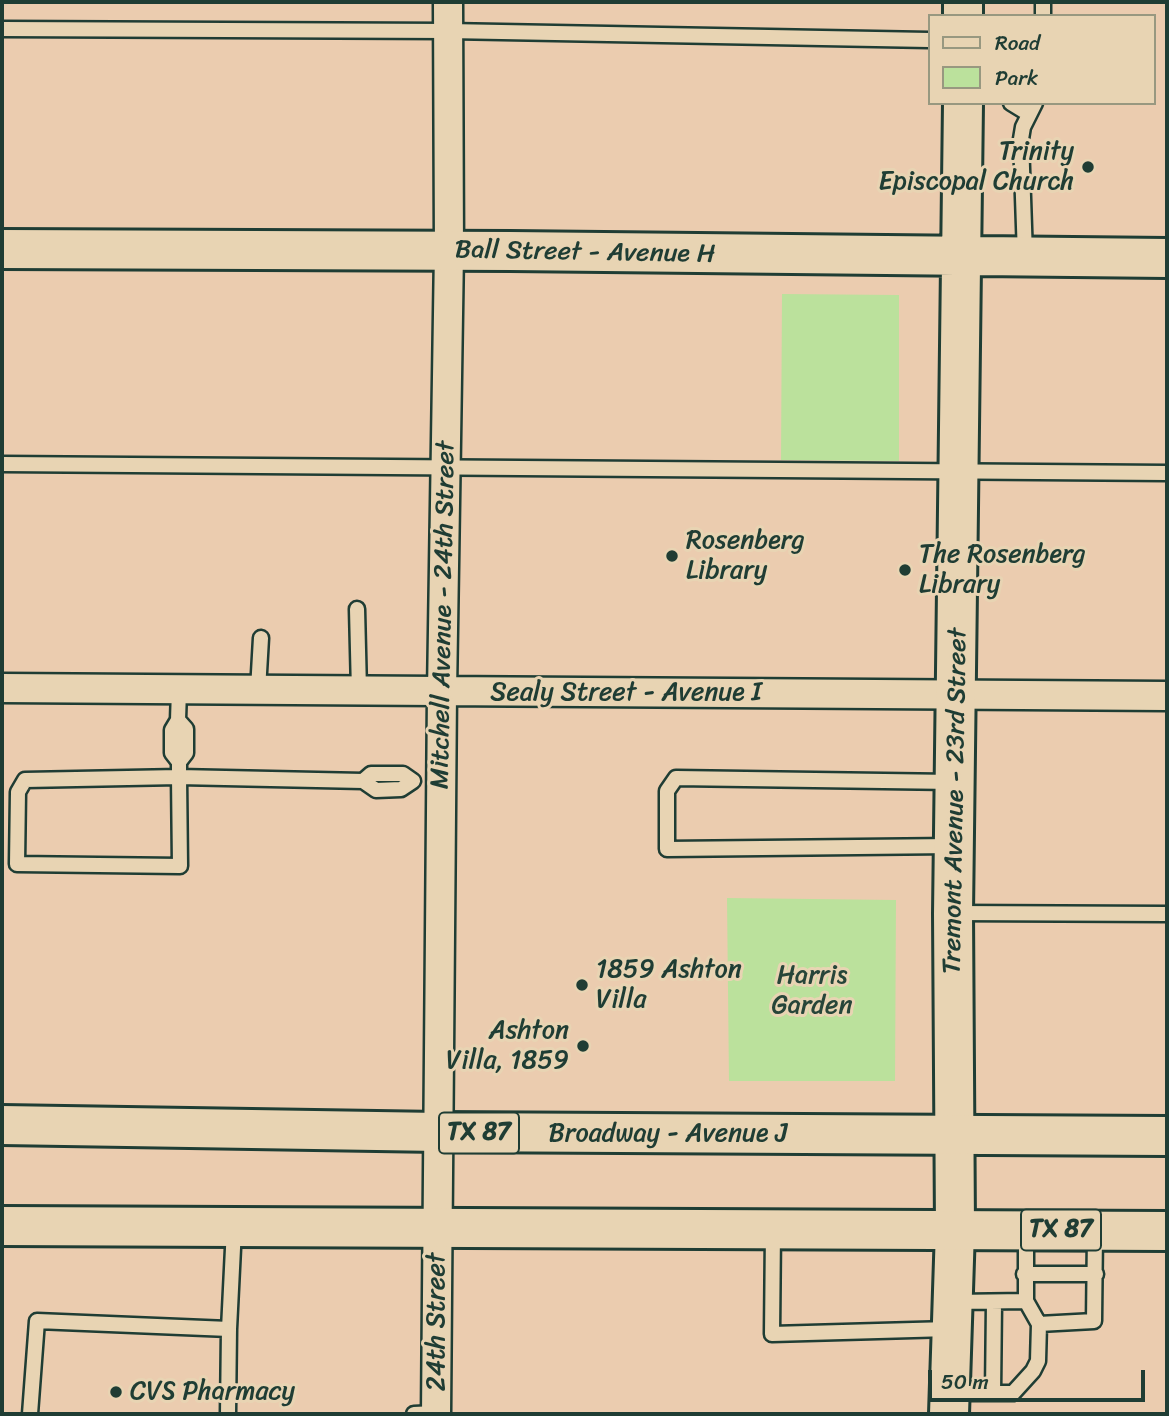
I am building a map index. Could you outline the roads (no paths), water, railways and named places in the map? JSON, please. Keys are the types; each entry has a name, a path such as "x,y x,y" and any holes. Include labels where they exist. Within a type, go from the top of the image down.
{"street":[{"name":"Mitchell Avenue - 24th Street","path":"438,1229 449,251 448,2"},
{"name":"Tremont Avenue - 23rd Street","path":"949,1404 955,1229 953,913 963,105"},
{"name":"Ball Street - Avenue H","path":"2,249 1167,258"},
{"name":"Sealy Street - Avenue I","path":"2,688 1167,696"},
{"name":"Broadway - Avenue J","path":"2,1125 439,1132 1167,1136"},
{"name":"TX 87","path":"2,1226 1167,1231"},
{"name":"24th Street","path":"429,1414 438,1229"}],"lane":[{"path":"2,29 448,31 928,40"},
{"path":"1025,257 1021,139 1032,109"},
{"path":"2,464 1167,473"},
{"path":"357,609 359,691"},
{"path":"258,690 261,638"},
{"path":"179,690 178,720 186,729 186,753 179,762 179,777 180,866 17,864 18,792 25,780 179,777 363,780 376,790 401,789 414,781 442,780"},
{"path":"954,782 676,778 667,790 667,849 954,846"},
{"path":"953,913 1167,914"},
{"path":"228,1414 234,1228"},
{"path":"773,1229 772,1334 952,1316 994,1302 1026,1301"},
{"path":"949,1404 993,1392 1013,1393 1033,1371 1038,1361 1040,1324 1026,1301 1026,1229"},
{"path":"1040,1324 1094,1321 1095,1230"},
{"path":"1024,1274 1096,1274"},
{"path":"993,1392 994,1302"},
{"path":"30,1414 37,1321 229,1329"}],"place":[{"name":"Trinity Episcopal Church","path":"1088,167"},
{"name":"Rosenberg Library","path":"672,556"},
{"name":"The Rosenberg Library","path":"905,570"},
{"name":"1859 Ashton Villa","path":"582,985"},
{"name":"Ashton Villa, 1859","path":"583,1046"},
{"name":"CVS Pharmacy","path":"116,1392"}],"park label":[{"name":"Harris Garden","path":"812,990"}]}
